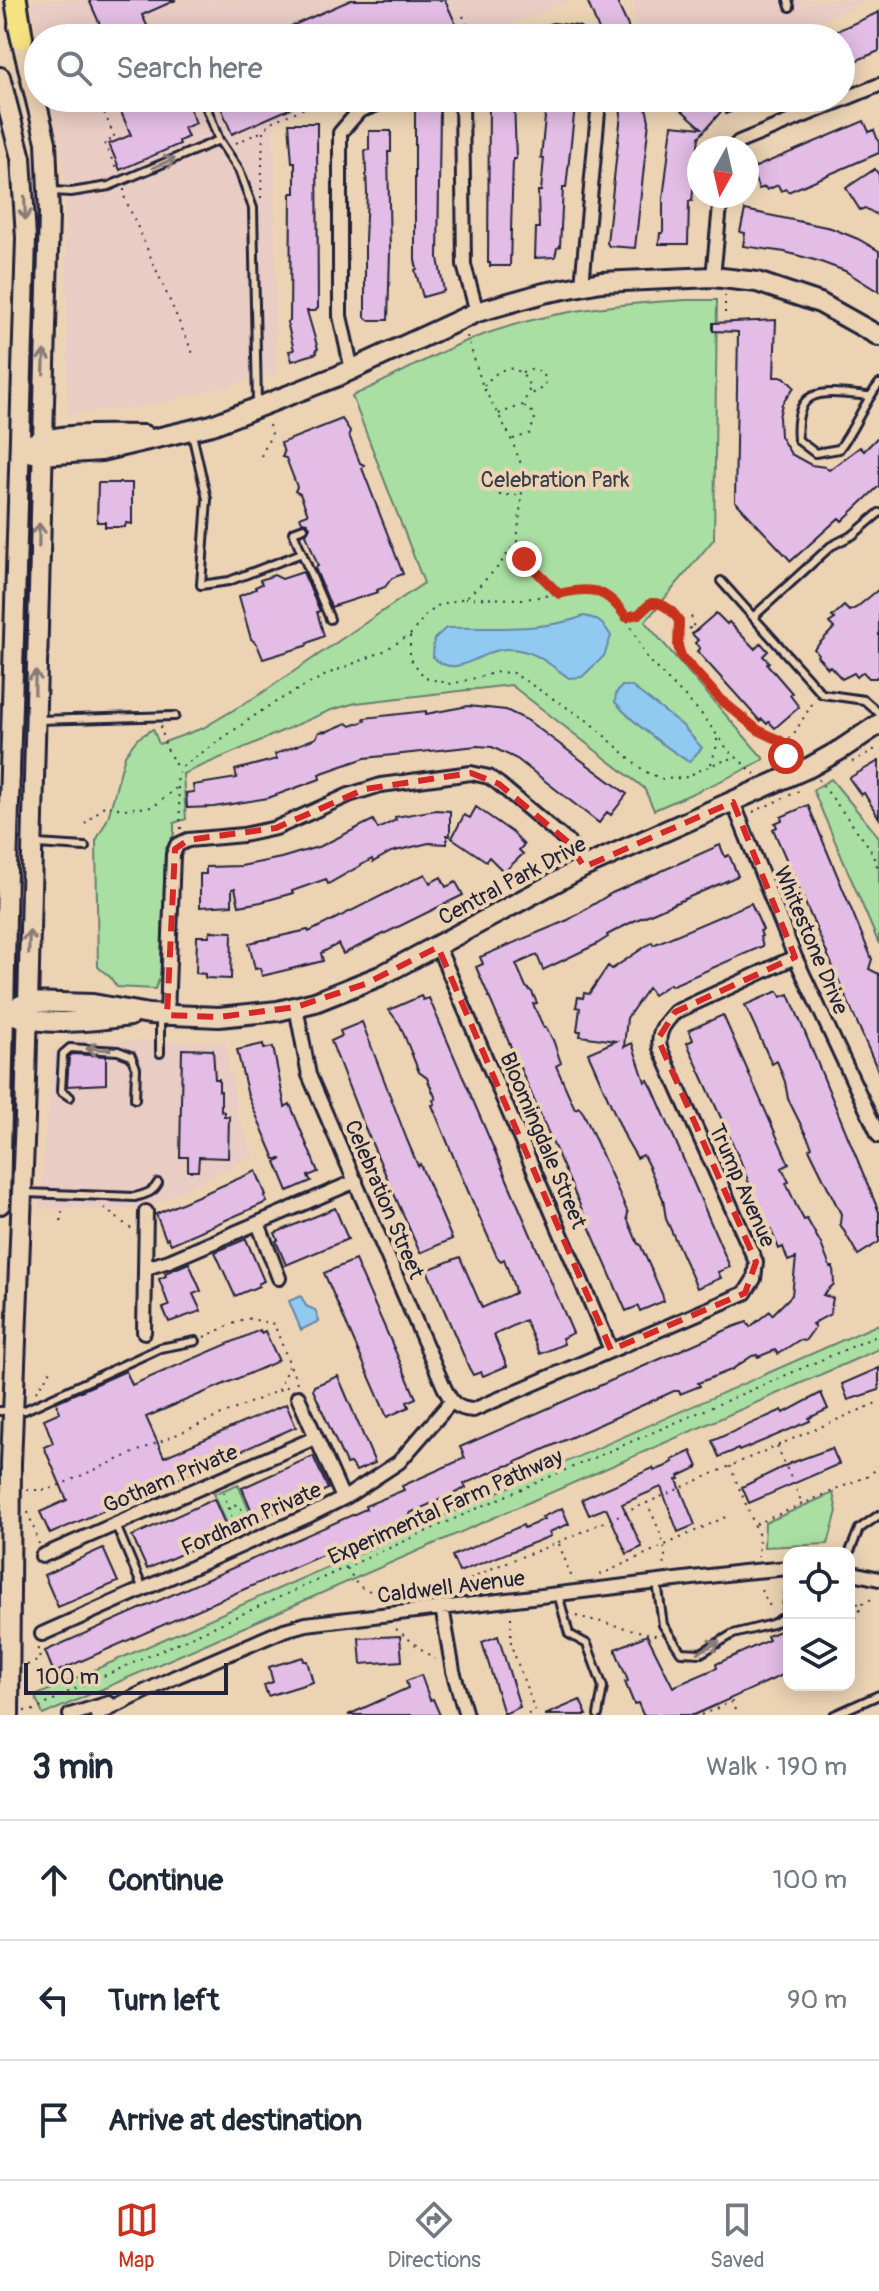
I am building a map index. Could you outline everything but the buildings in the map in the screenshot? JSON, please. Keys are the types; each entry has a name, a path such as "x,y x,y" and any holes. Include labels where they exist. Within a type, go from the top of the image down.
{"main road":[{"path":"13,0 24,47"},
{"path":"0,77 14,124 24,186 26,260 3,871 0,1204"},
{"path":"18,1713 10,1663 11,1489 28,1011 49,191 46,142 39,112"},
{"path":"20,448 101,451 262,416 477,312 582,285 624,280 713,277 757,282 805,296 837,310 879,336"},
{"name":"Central Park Drive","path":"4,1011 93,1004 159,1015 219,1017 296,1007 365,984 584,867 810,767 879,724"}],"street":[{"path":"855,96 878,87"},
{"path":"352,370 340,316 340,133 358,112"},
{"path":"462,112 464,265 477,312"},
{"path":"582,285 598,112"},
{"path":"754,136 815,112"},
{"path":"713,277 720,208"},
{"path":"159,1015 172,862 175,849 182,842 276,828 349,795 381,785 471,773 489,777 499,784 568,842 584,867"},
{"name":"Whitestone Drive","path":"733,802 795,957 879,1136"},
{"name":"Bloomingdale Street","path":"438,947 611,1350"},
{"name":"Trump Avenue","path":"451,1402 462,1410 473,1410 745,1293 754,1279 756,1262 658,1039 663,1025 675,1012 795,957"},
{"name":"Celebration Street","path":"296,1007 309,1075 451,1402"},
{"path":"146,1268 356,1181"},
{"path":"144,1332 146,1212"},
{"path":"258,1223 279,1278"},
{"path":"298,1397 343,1498"},
{"name":"Fordham Private","path":"42,1634 343,1498 399,1462 451,1402"},
{"name":"Gotham Private","path":"42,1556 315,1438"},
{"name":"Caldwell Avenue","path":"97,1715 284,1630 306,1624 783,1569"},
{"path":"855,1573 879,1579"},
{"path":"442,1607 453,1671 466,1715"},
{"name":"Caldwell Avenue","path":"70,1715 131,1697"}],"lane":[{"path":"208,112 219,140 239,170 253,208 258,383 262,416"},
{"path":"49,191 71,192 109,186 219,140"},
{"path":"869,396 826,392 805,401 796,417 798,440 815,453 839,449 855,429 869,396 879,384"},
{"path":"191,431 207,499 201,585 229,581 302,553"},
{"path":"753,617 831,546 853,535 879,513"},
{"path":"304,528 293,532 330,619"},
{"path":"721,581 822,694 864,700 879,713"},
{"path":"323,602 331,599"},
{"path":"34,720 175,716"},
{"path":"31,844 85,847"},
{"path":"159,1015 160,1053"},
{"path":"70,1097 61,1091 63,1054 70,1048 118,1051 131,1056 136,1068 135,1099"},
{"path":"21,1193 135,1197 147,1194 158,1183"},
{"path":"13,1411 160,1348 196,1341"},
{"path":"852,1547 859,1529 879,1515"},
{"path":"115,1523 143,1589"},
{"path":"657,1582 663,1625 681,1652 701,1653 733,1634 783,1618"},
{"path":"558,1593 569,1634 587,1644 603,1687 598,1715"},
{"path":"834,1715 879,1695"}],"path":[{"path":"463,16 467,24"},
{"path":"104,112 115,138 104,143 194,356"},
{"path":"235,144 295,112"},
{"path":"253,208 263,195 263,131"},
{"path":"467,336 483,387 512,439 522,471 517,542 524,559 559,594"},
{"path":"483,387 494,373 505,368 525,375 530,388 523,405 498,414"},
{"path":"521,373 534,369 543,372 547,380 545,387 527,396"},
{"path":"512,439 529,434 533,428 532,412 523,405"},
{"path":"261,456 272,433 262,416"},
{"path":"499,495 521,495"},
{"path":"465,598 497,568 517,542"},
{"path":"178,769 283,698 330,673 382,652 410,635 439,605 465,598 525,599 594,589 607,597 626,617 648,660 700,712 736,757 754,771 762,788"},
{"path":"626,617 639,614 655,602 673,612 680,626 678,651 715,695 750,725 781,741 786,756"},
{"path":"680,626 694,629 690,611"},
{"path":"410,635 410,658 425,678 452,684 498,672 513,673 588,721 655,777 676,780 736,757"},
{"path":"781,741 792,737 813,701 822,694"},
{"path":"159,717 165,745 178,769 182,842"},
{"path":"711,765 717,736"},
{"path":"810,767 870,848 879,871"},
{"path":"85,824 105,805 122,809 153,807 177,788"},
{"path":"61,1221 65,1194"},
{"path":"100,1195 103,1206 112,1216 144,1239"},
{"path":"11,1489 48,1490 297,1383 274,1324 246,1318 196,1341"},
{"name":"Experimental Farm Pathway","path":"18,1713 36,1710 66,1693 347,1567 879,1335"},
{"path":"279,1391 289,1363"},
{"path":"13,1411 53,1367"},
{"path":"457,1589 476,1575 879,1402"},
{"path":"777,1445 802,1504"},
{"path":"730,1465 756,1524 758,1557"},
{"path":"756,1524 871,1474 879,1466"},
{"path":"222,1478 231,1516 239,1517"},
{"path":"646,1501 664,1543 667,1554 664,1566"},
{"path":"229,1510 233,1504 240,1506 242,1511 239,1517 249,1542"},
{"path":"28,1511 42,1556"},
{"path":"600,1575 730,1515"},
{"path":"558,1542 572,1578"},
{"path":"347,1567 358,1586 385,1597"},
{"path":"761,1590 778,1620"},
{"path":"855,1604 869,1601 874,1595"},
{"path":"851,1619 853,1624 863,1603"},
{"path":"563,1611 673,1639"},
{"path":"511,1617 511,1645 535,1711 526,1715"},
{"path":"396,1629 434,1659"},
{"path":"10,1663 29,1665 40,1660 37,1644 42,1634"},
{"path":"701,1715 732,1702 737,1715"}],"highlighted area":[{"path":"471,773 499,784 568,842 584,867 733,802 795,957 675,1012 658,1039 756,1262 745,1293 611,1350 438,947 365,984 296,1007 219,1017 167,1015 175,849 188,840 276,828 365,789"}],"shaded area":[{"path":"32,0 570,0 513,24 36,24"},
{"path":"631,0 870,0 814,24 636,24"},
{"path":"54,112 300,112 274,123 276,373 149,406 68,414 65,173"},
{"path":"69,1040 225,1042 238,1118 254,1156 143,1209 39,1209 53,1054"}],"green space":[{"name":"Celebration Park","path":"717,300 714,539 645,622 764,759 654,810 644,788 511,685 356,703 331,710 183,774 186,819 174,823 174,834 165,850 161,975 155,989 117,987 98,967 96,841 108,818 125,755 137,739 153,729 159,744 203,728 262,693 424,583 352,396 454,346 522,322 603,307"},
{"path":"831,779 879,837 879,944 813,790"},
{"path":"879,1324 879,1349 43,1715 35,1696"},
{"path":"238,1484 256,1527 233,1537 214,1494"},
{"path":"833,1493 837,1511 828,1544 764,1547 765,1523"}],"water":[{"path":"584,616 600,622 611,636 604,656 582,677 569,678 541,658 517,650 498,650 451,666 433,657 434,639 446,628 533,627"},
{"path":"622,686 631,686 682,725 702,748 689,762 641,727 615,702 616,693"},
{"path":"301,1296 306,1306 315,1310 319,1321 301,1330 289,1301"}],"route":[{"path":"524,559 559,594 594,589 616,604 626,617 639,614 655,602 668,608 679,621 678,651 681,656 715,695 750,725 781,741 786,756"}]}
